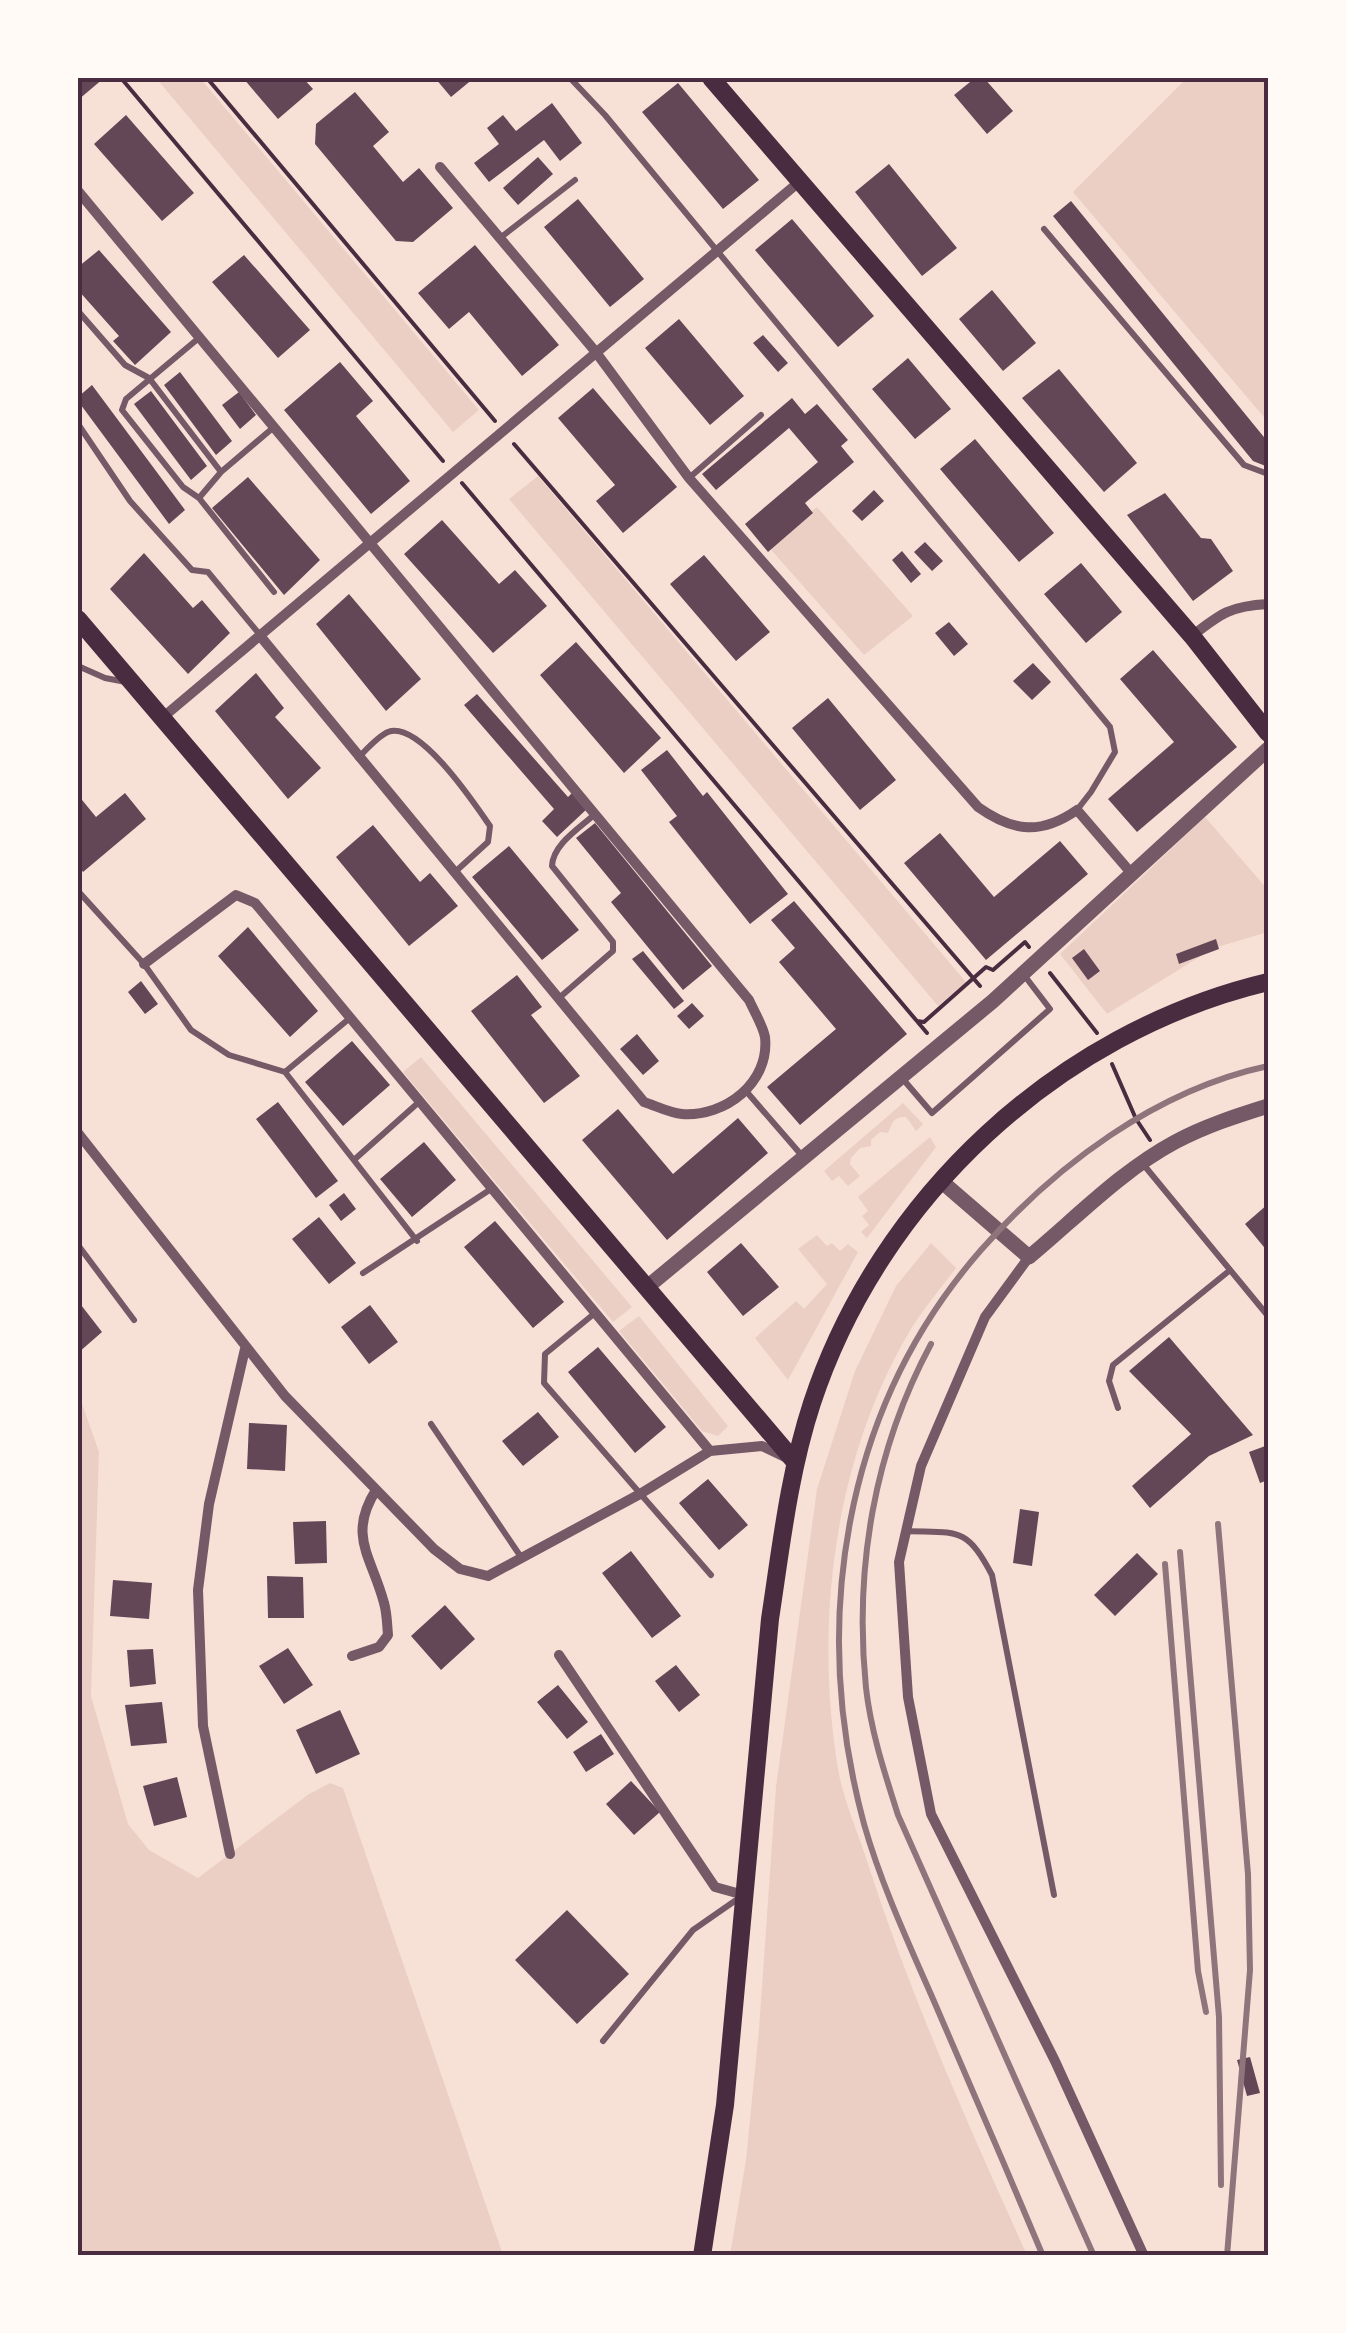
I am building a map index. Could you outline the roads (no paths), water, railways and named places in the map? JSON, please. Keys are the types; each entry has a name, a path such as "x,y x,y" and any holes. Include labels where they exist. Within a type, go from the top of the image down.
{"main road":[{"path":"711,78 1192,636 1268,733"},
{"path":"78,619 795,1462"},
{"path":"702,2256 725,2105 770,1619 795,1462 812,1404 844,1322 888,1249 941,1181 1050,1080 1156,1019 1268,982"}],"street":[{"path":"440,166 595,351 689,478 978,807 998,821 1019,827 1055,825 1076,810 1132,874"},
{"path":"162,718 799,182"},
{"path":"78,192 749,1000 765,1036 762,1066 746,1090 723,1107 698,1112 680,1114 644,1102 262,637"},
{"path":"1192,636 1222,612 1268,604"},
{"path":"646,1288 1023,974 1268,749"},
{"path":"144,964 236,895 255,903 710,1451"},
{"path":"1144,2256 1055,2061 931,1814 908,1697 900,1562 904,1531 922,1466 953,1387 985,1317 1029,1257 1142,1163 1172,1143 1268,1106"},
{"path":"78,1133 285,1396 434,1550 460,1569 488,1576 640,1494 710,1451 762,1446 795,1462"},
{"path":"941,1181 1029,1257"},
{"path":"230,1854 203,1726 198,1590 208,1504 246,1349"},
{"path":"352,1656 378,1647 388,1635 385,1605 360,1538 364,1508 376,1490"},
{"path":"560,1655 715,1886 744,1895"}],"lane":[{"path":"570,78 1110,727 1115,752 1092,792 1076,810"},
{"path":"499,239 576,180"},
{"path":"1044,229 1244,465 1268,474"},
{"path":"78,312 125,366 149,378 221,472"},
{"path":"200,337 126,399 122,410 274,592"},
{"path":"689,478 761,415"},
{"path":"78,424 130,501 192,570 208,572 262,637"},
{"path":"199,498 221,472 274,426"},
{"path":"78,666 105,678 132,683"},
{"path":"358,758 388,732 404,730 422,741 490,826 488,842 455,872"},
{"path":"559,998 612,950 613,942 552,866 560,847 596,814"},
{"path":"78,891 144,964 191,1030 229,1055 285,1072 417,1240"},
{"path":"902,1078 932,1113 1050,1009 1023,974"},
{"path":"285,1072 351,1017"},
{"path":"746,1090 804,1158"},
{"path":"355,1159 419,1102"},
{"path":"1142,1163 1268,1316"},
{"path":"363,1273 492,1189"},
{"path":"78,1245 134,1320"},
{"path":"1118,1408 1109,1381 1113,1365 1230,1271"},
{"path":"596,1312 546,1354 544,1382 710,1576"},
{"path":"431,1424 521,1558"},
{"path":"904,1531 953,1532 976,1545 992,1575 1054,1895"},
{"path":"603,2041 693,1930 744,1895"}],"railway":[{"path":"1043,2256 896,1913 864,1824 848,1748 840,1672 841,1596 850,1522 869,1449 896,1379 934,1312 981,1250 1042,1189 1111,1135 1186,1093 1268,1066"},
{"path":"931,1344 895,1426 873,1511 863,1599 868,1704 898,1815 1094,2256"},
{"path":"1218,1524 1248,1874 1250,1970 1227,2256"},
{"path":"1180,1552 1219,2017 1221,2185"},
{"path":"1165,1564 1198,1971 1206,2012"}]}
